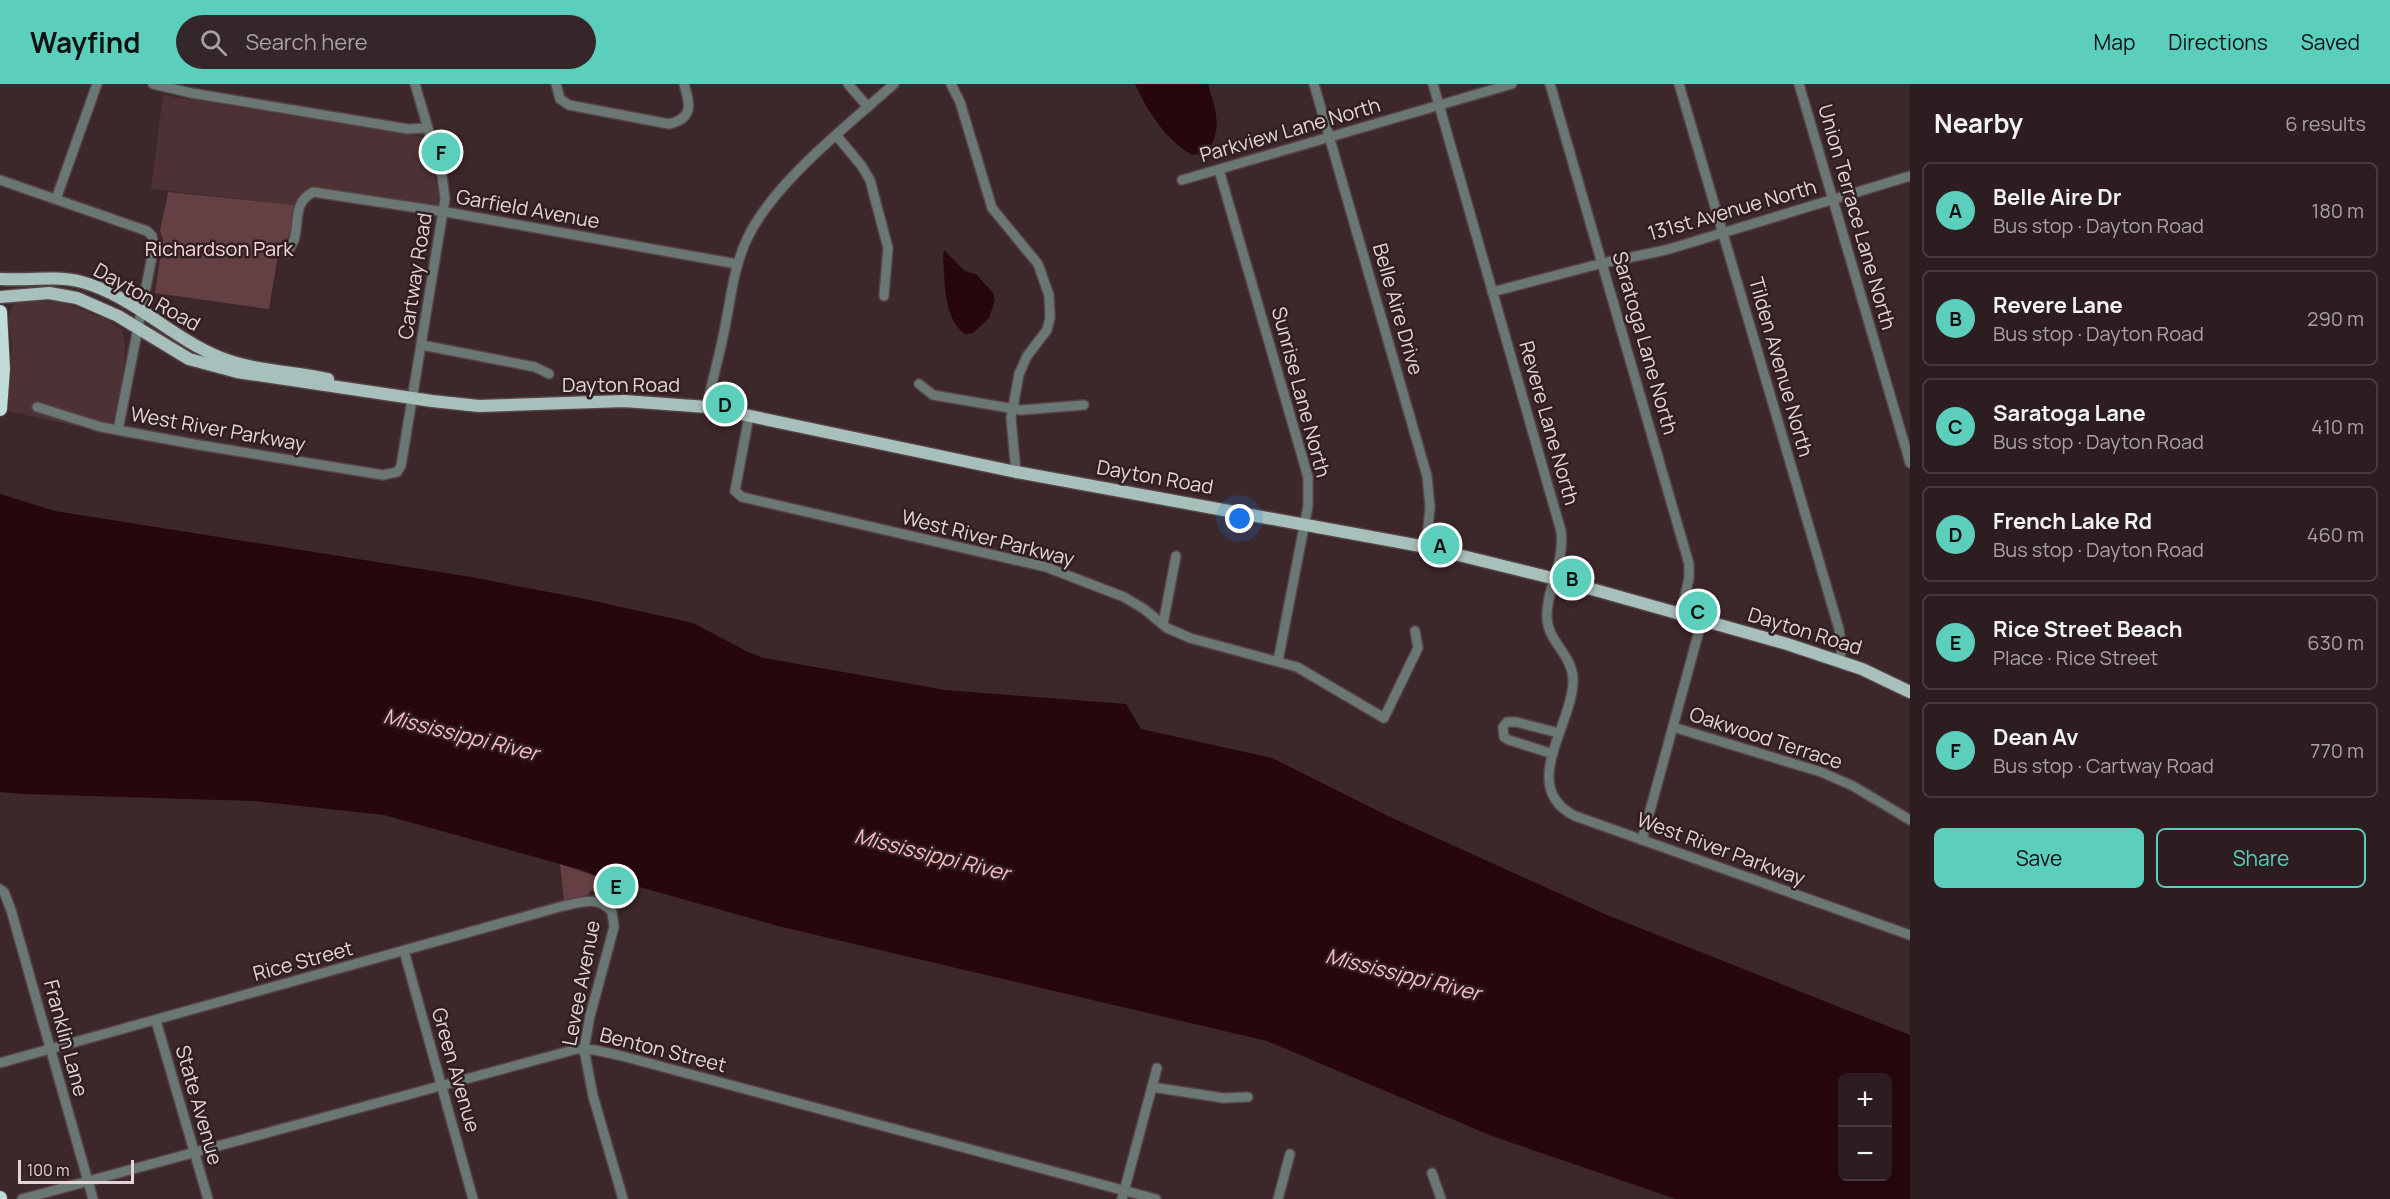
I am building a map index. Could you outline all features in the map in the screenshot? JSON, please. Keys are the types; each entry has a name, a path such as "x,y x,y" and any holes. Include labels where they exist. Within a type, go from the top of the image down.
{"highway":[{"path":"0,312 3,369 0,409"}],"main road":[{"name":"Dayton Road","path":"0,279 37,278 75,281 101,290 191,344 222,358 413,398"},
{"name":"Dayton Road","path":"0,297 37,294 67,296 102,307 189,359 218,368 277,379 480,405 624,401 707,407 1016,472 1426,547 1556,579 1838,660 1910,692"}],"street":[{"path":"56,199 98,84"},
{"path":"153,84 191,93 408,129 427,128"},
{"name":"Cartway Road","path":"395,474 401,466 443,213 444,187 415,84"},
{"path":"556,84 560,99 569,105 669,124 680,121 687,114 689,101 684,84"},
{"path":"848,84 868,107"},
{"path":"707,407 725,330 737,264 747,238 762,212 781,189 836,135 894,84"},
{"path":"951,84 960,102 992,208 1038,264 1049,295 1050,318 1047,330 1022,364 1011,418 1016,472"},
{"name":"Belle Aire Drive","path":"1314,84 1427,476 1430,507 1426,547"},
{"name":"Revere Lane North","path":"1433,84 1561,531 1561,558 1546,614 1551,636 1567,659 1573,679 1550,770"},
{"name":"Parkview Lane North","path":"1182,180 1512,84"},
{"name":"Saratoga Lane North","path":"1550,84 1689,564 1689,584 1682,614"},
{"name":"Tilden Avenue North","path":"1679,84 1839,629 1842,651 1838,660"},
{"name":"Union Terrace Lane North","path":"1799,84 1910,463"},
{"path":"836,135 861,165 870,180 888,248 884,296"},
{"name":"Sunrise Lane North","path":"1219,170 1305,462 1309,490 1278,661"},
{"name":"131st Avenue North","path":"1492,292 1603,263 1666,250 1910,176"},
{"path":"0,180 147,231 152,236 154,246 118,429"},
{"name":"Garfield Avenue","path":"287,253 293,241 299,207 304,197 313,192 737,264"},
{"path":"422,345 535,367 549,374"},
{"path":"919,384 933,394 1013,409 1032,410 1084,405"},
{"name":"West River Parkway","path":"37,407 87,423 199,445 383,475 395,474"},
{"name":"West River Parkway","path":"749,416 735,491 742,497 1046,567 1124,597 1176,633 1278,661 1310,674 1384,718 1418,648 1415,631"},
{"path":"1163,624 1176,556"},
{"path":"1642,840 1702,620"},
{"path":"1553,754 1509,740 1504,737 1503,727 1507,722 1516,722 1559,733"},
{"name":"Oakwood Terrace","path":"1673,727 1821,772 1853,786 1910,820"},
{"name":"West River Parkway","path":"1550,770 1550,793 1564,811 1910,935"},
{"name":"Franklin Lane","path":"0,889 4,892 11,910 93,1199"},
{"name":"Rice Street","path":"0,1063 590,900 598,901 612,912"},
{"name":"Levee Avenue","path":"612,912 614,927 590,1016 584,1049 593,1096 623,1199"},
{"name":"Green Avenue","path":"404,951 473,1199"},
{"name":"State Avenue","path":"156,1021 208,1199"},
{"name":"Benton Street","path":"22,1199 195,1154 442,1084 570,1050 584,1049 622,1056 740,1087 1124,1195 1156,1199"},
{"path":"1124,1195 1157,1068"},
{"path":"1152,1087 1223,1098 1248,1097"},
{"path":"1278,1199 1290,1154"},
{"path":"1432,1173 1441,1199"}],"shaded area":[{"path":"163,95 423,137 437,186 439,202 436,206 310,189 303,193 294,205 151,189"},
{"path":"61,302 106,319 122,330 125,344 124,368 111,434 8,411 12,347 8,317 16,303"}],"green space":[{"name":"Richardson Park","path":"168,192 294,205 290,236 275,248 277,261 269,309 155,293 163,239 160,231"},
{"path":"560,864 604,879 631,884 629,895 618,908 606,896 590,891 588,895 564,901"}],"water":[{"path":"1135,84 1208,84 1217,127 1207,152 1192,155 1182,149 1152,115"},
{"path":"944,250 965,271 976,274 993,293 995,300 989,318 973,333 965,334 958,327 949,309 945,287"},
{"name":"Mississippi River","path":"0,494 55,511 471,577 585,599 693,623 764,658 945,690 1126,704 1141,729 1272,758 1388,816 1607,915 1910,1035 1910,1199 1676,1199 1492,1136 1267,1041 782,927 604,879 582,870 384,815 253,801 0,792"}],"place":[{"name":"Dean Av","path":"441,152"},
{"name":"French Lake Rd","path":"725,404"},
{"name":"Belle Aire Dr","path":"1440,545"},
{"name":"Revere Lane","path":"1572,578"},
{"name":"Saratoga Lane","path":"1698,611"},
{"name":"Rice Street Beach","path":"616,886"}]}
